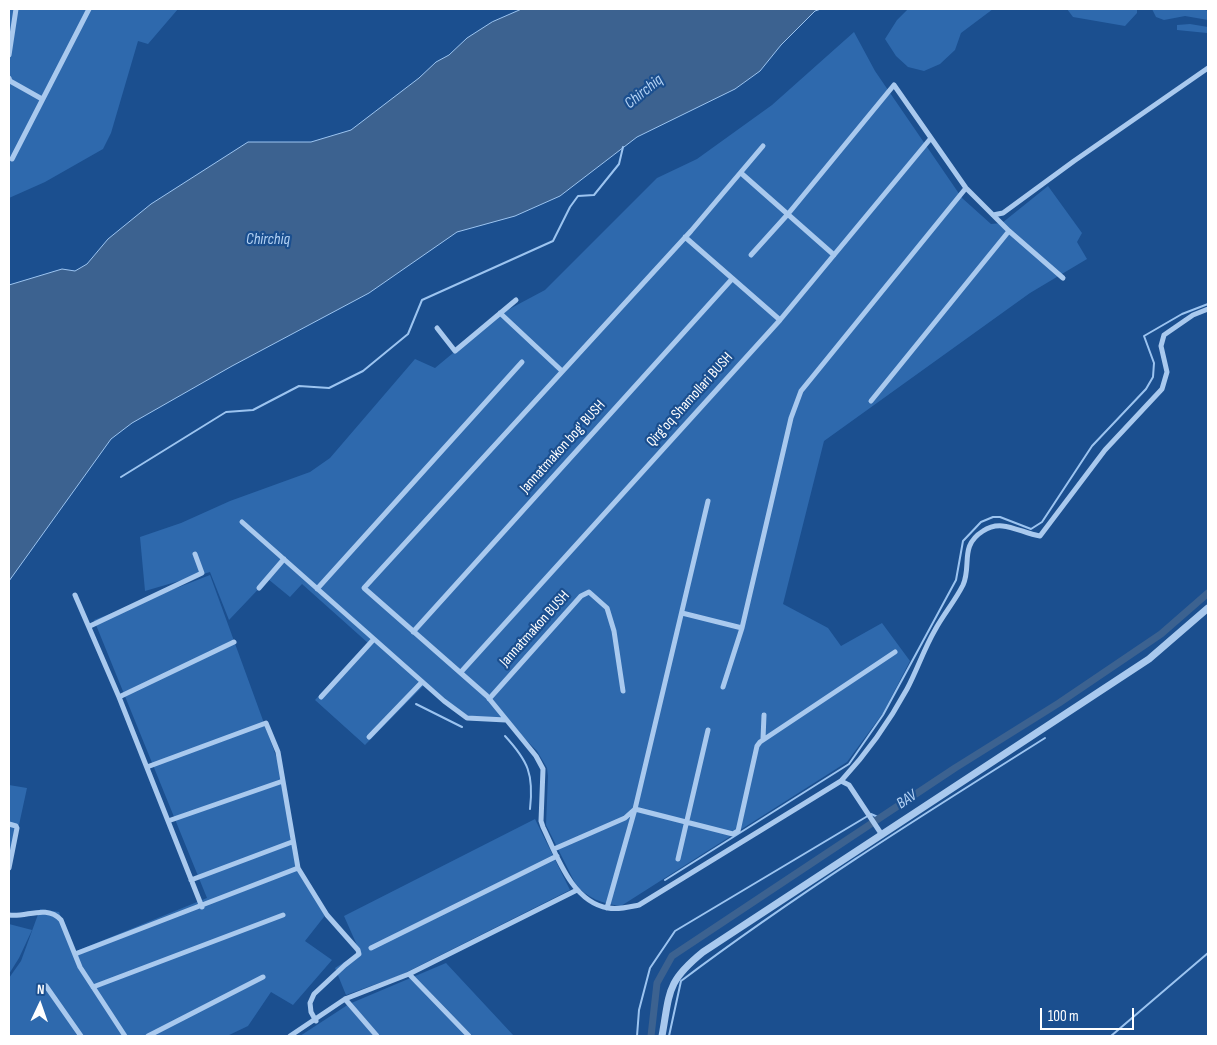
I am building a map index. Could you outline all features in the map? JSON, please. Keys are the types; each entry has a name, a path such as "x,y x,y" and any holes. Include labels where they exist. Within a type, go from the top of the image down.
{"street":[{"path":"9,55 16,9"},
{"path":"12,159 89,9"},
{"path":"993,215 1003,213 1208,68"},
{"path":"9,78 10,82 42,99"},
{"path":"751,255 788,214 894,85 966,188 1009,231 1063,278"},
{"name":"Qirg'oq Shamollari BUSH","path":"461,672 780,320 931,138"},
{"path":"763,146 685,237 364,588 412,632 461,672 489,699 536,756 543,769 541,821 557,856 577,890 588,899 607,908 639,905 841,781 864,756 907,689 934,631 963,584 968,547 981,531 999,524 1012,527 1026,534 1040,536 1105,450 1162,389 1167,372 1161,346 1164,335 1193,314 1208,309"},
{"path":"741,173 834,254"},
{"path":"723,687 742,628 791,418 801,391 966,188"},
{"path":"871,401 1009,231"},
{"path":"685,237 780,320"},
{"name":"Jannatmakon bog' BUSH","path":"412,632 732,278"},
{"path":"437,328 455,351 516,300"},
{"path":"500,313 562,371"},
{"path":"317,589 522,362"},
{"path":"607,908 635,809 666,671 682,613 708,501"},
{"path":"242,522 422,682 467,718 506,720"},
{"path":"90,626 202,573 194,554"},
{"path":"259,588 284,560"},
{"name":"Jannatmakon BUSH","path":"489,699 582,596 590,592 607,608 614,631 622,690"},
{"path":"75,595 119,697 202,907"},
{"path":"662,1036 671,987 685,967 718,942 880,832 1149,659 1208,608"},
{"path":"682,613 742,628"},
{"path":"321,697 374,639"},
{"path":"119,697 234,642"},
{"path":"744,841 738,831 757,746 763,739 896,652"},
{"path":"369,737 422,682"},
{"path":"763,739 764,715"},
{"path":"147,766 266,723 278,752 298,868 327,914 358,950 359,954 344,965 314,994 310,1003 311,1012 316,1021"},
{"path":"678,859 708,730"},
{"path":"168,821 283,781"},
{"path":"841,781 849,785 880,832"},
{"path":"635,809 733,834 738,831"},
{"path":"554,849 625,818 635,809"},
{"path":"9,824 17,828 9,868"},
{"path":"191,880 292,842"},
{"path":"371,948 557,856"},
{"path":"75,954 202,907 298,868"},
{"path":"290,1036 316,1021 345,999 409,974 577,890"},
{"path":"9,915 17,916 30,912 42,912 58,916 80,967 125,1036"},
{"path":"93,987 283,915"},
{"path":"409,974 470,1036"},
{"path":"148,1036 263,977"},
{"path":"46,986 82,1036"},
{"path":"345,999 373,1035"}],"shaded area":[{"path":"9,9 178,9 148,44 138,41 111,133 103,149 45,182 9,198"},
{"path":"908,9 993,9 961,33 955,50 940,64 924,71 908,67 896,56 885,39 897,20"},
{"path":"1067,9 1137,9 1137,13 1125,26 1073,17"},
{"path":"1152,9 1202,9 1208,11 1208,20 1185,16 1164,20 1156,17"},
{"path":"1190,24 1208,27 1208,40 1207,33 1177,30 1177,25"},
{"path":"854,32 875,71 962,198 991,224 1002,223 1048,186 1082,233 1077,242 1087,259 1030,293 824,441 783,604 828,628 841,646 882,623 910,661 883,713 847,762 621,906 608,904 584,893 575,883 546,825 547,768 537,751 505,719 468,716 424,685 365,745 315,700 368,643 302,584 290,597 268,579 229,620 210,572 145,591 140,537 181,523 230,501 310,472 330,458 415,359 435,368 500,314 545,290 657,178 697,159 772,105"},
{"path":"210,575 284,778 297,865 327,913 305,941 332,960 293,1005 271,992 248,1026 227,1036 9,1036 9,978 21,961 40,909 59,912 74,952 207,898 94,620"},
{"path":"9,785 27,788 9,871"},
{"path":"535,819 570,890 401,975 346,995 335,968 360,952 344,916"},
{"path":"9,924 32,930 9,974"},
{"path":"446,963 514,1036 300,1036 349,1004"}],"water":[{"name":"Chirchiq","path":"522,9 821,9 815,11 781,45 760,71 735,89 637,137 560,196 515,216 457,232 369,293 232,366 132,423 111,439 9,581 9,285 62,269 75,271 87,264 108,239 151,204 248,142 311,142 351,130 419,78 436,62 449,55 467,38 492,22"}],"waterway":[{"path":"121,477 226,412 253,410 299,386 329,388 363,371 408,334 422,300 553,241 570,207 578,196 594,195 619,164 623,147"},
{"path":"665,880 849,764 883,715 956,580 963,541 981,522 993,517 1000,517 1031,529 1042,522 1092,446 1146,389 1153,377 1154,363 1144,336 1182,314 1208,304"},
{"name":"BAV","path":"651,1036 657,983 672,956 955,768 1059,703 1161,634 1208,593"},
{"path":"416,704 462,727"},
{"path":"505,736 519,753 528,769 531,786 530,809"},
{"path":"669,1036 681,981 815,886 1045,738"},
{"path":"637,1036 639,1010 650,968 675,931 871,814 880,818"},
{"path":"1111,1036 1208,953"}]}
